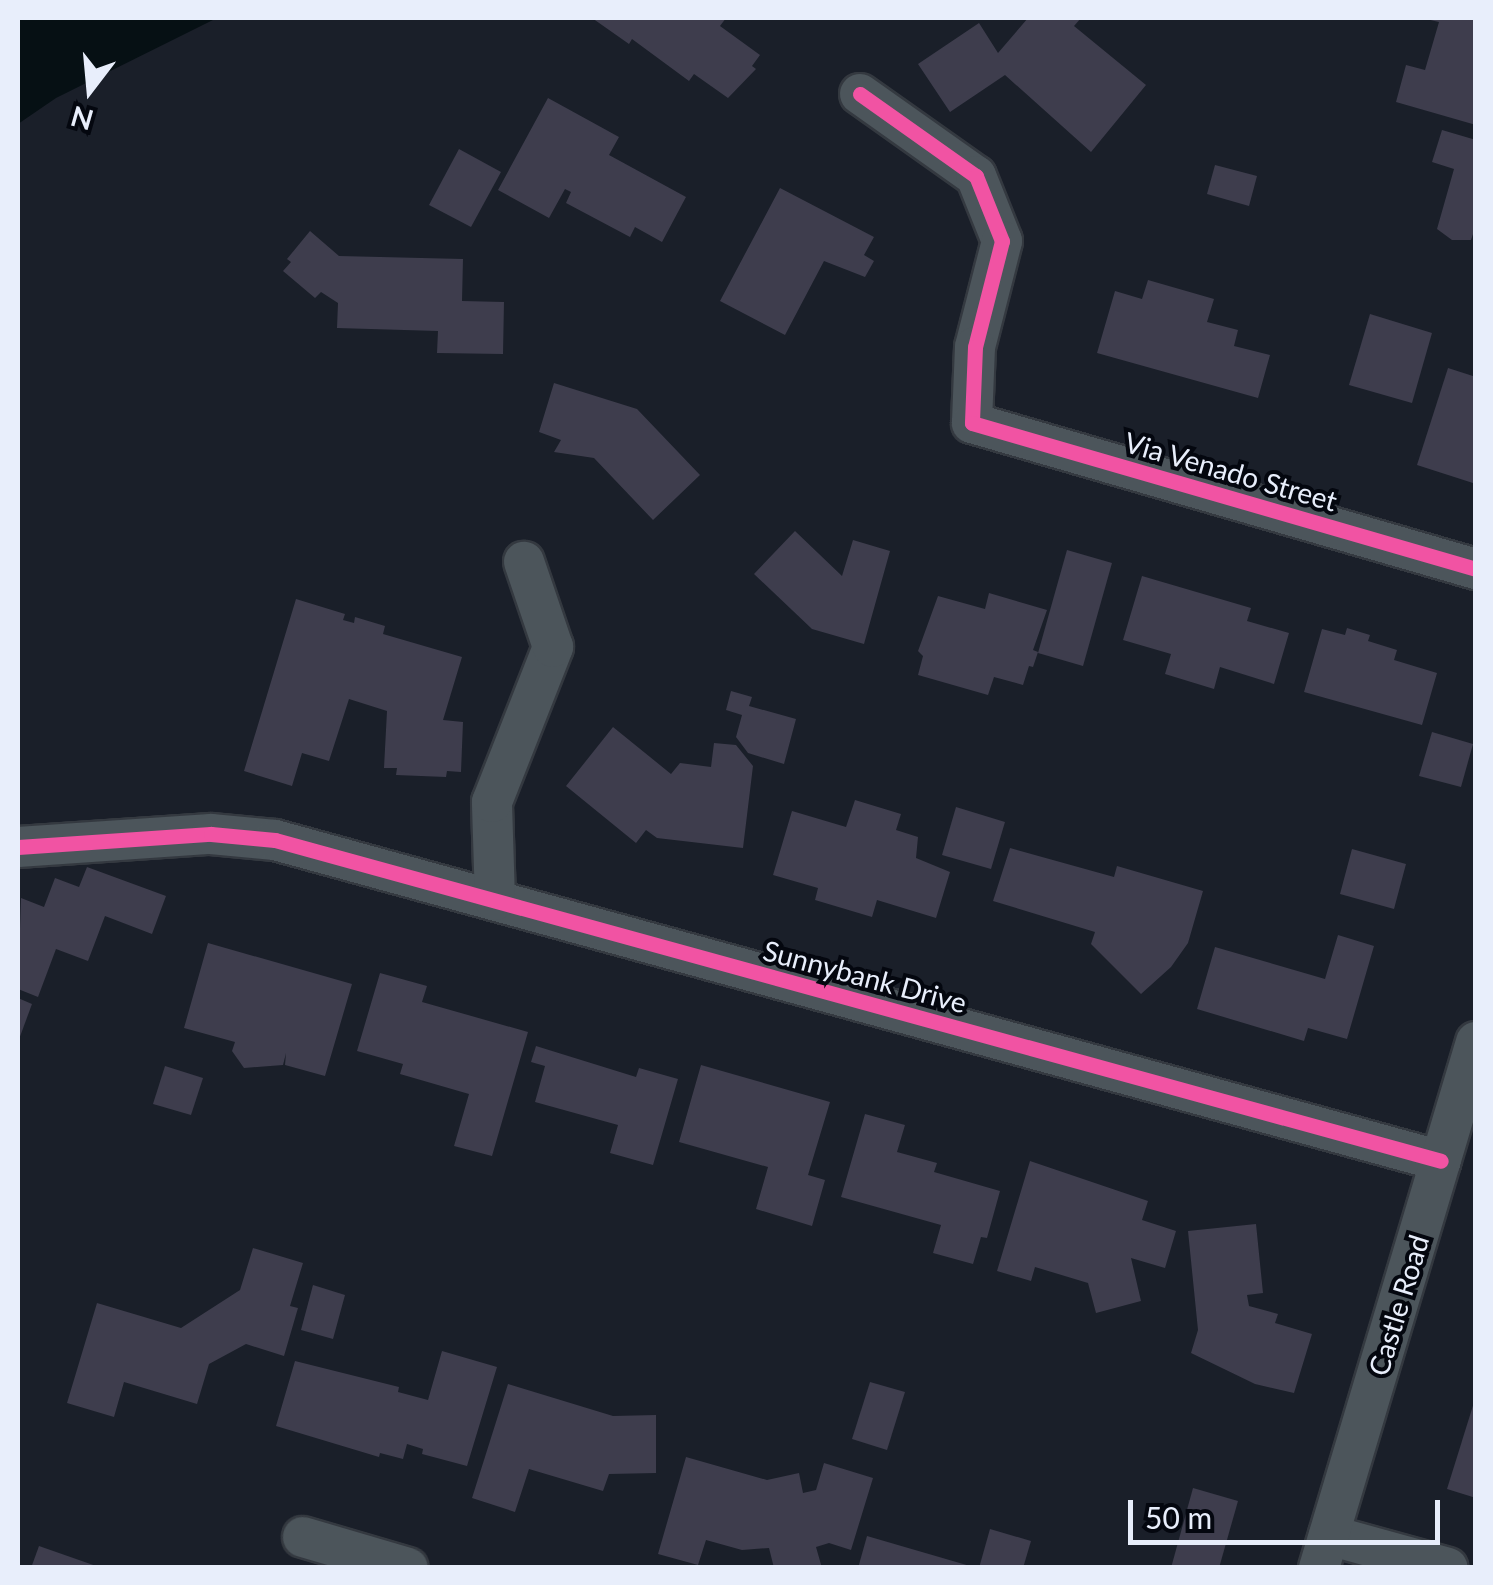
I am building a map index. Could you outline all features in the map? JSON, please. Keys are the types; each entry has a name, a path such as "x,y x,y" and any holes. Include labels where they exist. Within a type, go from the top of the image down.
{"street":[{"name":"Via Venado Street","path":"860,94 976,176 1002,241 976,347 972,423 1476,569"},
{"path":"494,900 492,802 553,647 524,562"},
{"name":"Sunnybank Drive","path":"18,847 211,834 276,840 1441,1161"},
{"name":"Castle Road","path":"1324,1551 1476,1042"},
{"path":"304,1537 408,1568"},
{"path":"1324,1551 1448,1568"}],"shaded area":[{"path":"18,18 217,18 56,98 18,124"}],"building":[{"path":"592,18 726,18 720,26 760,55 752,66 756,69 728,98 694,74 689,81 632,39 629,44"},
{"path":"1028,18 1081,18 1074,26 1146,85 1091,152 1005,75 950,112 918,64 979,23 998,53"},
{"path":"1476,18 1476,125 1396,102 1406,65 1425,70 1439,22 1426,19"},
{"path":"548,98 619,137 609,155 686,197 662,242 635,227 630,237 566,203 571,192 565,189 549,218 498,190"},
{"path":"1442,130 1476,140 1476,225 1471,240 1452,240 1437,229 1454,169 1432,162"},
{"path":"459,149 501,172 471,227 429,205"},
{"path":"1215,165 1257,176 1249,206 1207,194"},
{"path":"780,188 874,237 864,255 874,261 865,277 824,261 785,335 720,301"},
{"path":"310,231 339,256 463,259 462,301 504,302 503,354 437,353 438,331 337,328 338,303 321,292 315,298 283,271 291,262 287,259"},
{"path":"1148,280 1214,299 1207,322 1238,330 1234,346 1270,355 1258,398 1097,353 1115,291 1142,299"},
{"path":"1370,314 1432,333 1412,403 1349,385"},
{"path":"1448,368 1476,377 1476,484 1417,465"},
{"path":"554,383 637,409 700,475 653,520 594,458 554,452 561,440 539,432"},
{"path":"795,531 842,576 853,540 890,551 864,644 812,629 754,574"},
{"path":"1067,550 1112,563 1083,666 1038,653"},
{"path":"1142,576 1251,608 1247,621 1289,633 1274,684 1220,667 1214,689 1165,674 1171,654 1123,640"},
{"path":"989,593 1047,610 1033,650 1038,652 1023,685 994,677 988,695 918,675 923,656 918,651 938,596 985,609"},
{"path":"296,599 345,614 343,620 354,623 355,617 385,626 383,634 462,657 443,720 463,722 461,772 447,771 446,777 396,775 397,768 384,768 387,711 349,699 329,761 302,753 292,786 244,771"},
{"path":"1347,628 1370,635 1368,641 1397,650 1394,660 1437,673 1422,725 1304,692 1322,629 1345,635"},
{"path":"731,691 752,697 749,706 796,719 784,764 748,753 736,737 742,715 726,710"},
{"path":"613,727 671,774 680,763 711,767 714,743 736,745 753,766 743,848 657,838 646,830 636,843 566,786"},
{"path":"1432,732 1473,744 1461,787 1419,776"},
{"path":"855,800 901,814 896,830 918,837 916,858 950,872 936,918 877,900 872,917 815,900 818,888 773,875 792,811 846,827"},
{"path":"956,807 1005,822 991,869 942,855"},
{"path":"1010,848 1114,877 1117,866 1203,891 1188,943 1171,967 1141,994 1091,944 1095,932 993,901"},
{"path":"1352,849 1406,864 1394,909 1340,894"},
{"path":"87,867 166,896 152,934 105,916 88,961 56,949 38,997 18,989 21,898 44,907 55,878 79,887"},
{"path":"1338,935 1374,946 1347,1039 1308,1028 1304,1041 1197,1009 1215,947 1325,979"},
{"path":"208,943 352,984 325,1076 285,1065 286,1053 283,1065 244,1068 232,1051 235,1042 184,1028"},
{"path":"380,973 427,986 422,1002 528,1032 492,1156 454,1146 469,1094 400,1074 403,1064 357,1051"},
{"path":"18,998 32,1004 18,1042"},
{"path":"536,1046 636,1077 639,1068 678,1079 653,1165 610,1153 618,1125 535,1102 545,1066 531,1062"},
{"path":"701,1065 830,1102 808,1175 825,1180 812,1226 756,1209 768,1167 679,1142"},
{"path":"165,1066 203,1078 191,1115 153,1104"},
{"path":"865,1114 905,1125 897,1152 937,1163 934,1172 1000,1191 987,1238 981,1237 973,1264 933,1253 941,1225 841,1197"},
{"path":"1030,1161 1148,1201 1142,1220 1176,1231 1165,1268 1131,1258 1141,1301 1096,1313 1088,1283 1035,1267 1031,1281 997,1271"},
{"path":"1256,1224 1263,1293 1247,1295 1249,1306 1278,1314 1275,1323 1312,1334 1294,1393 1255,1384 1191,1353 1198,1330 1188,1231"},
{"path":"253,1248 303,1263 290,1306 298,1308 284,1356 246,1344 209,1364 197,1404 124,1382 114,1417 67,1403 97,1303 181,1328 240,1290"},
{"path":"313,1285 345,1295 333,1339 301,1330"},
{"path":"442,1351 497,1367 467,1466 422,1454 423,1449 407,1444 403,1459 380,1453 379,1457 276,1426 295,1361 399,1387 398,1392 428,1400"},
{"path":"870,1382 905,1392 887,1450 852,1439"},
{"path":"508,1384 613,1416 656,1415 656,1473 609,1474 603,1491 529,1469 515,1512 472,1498"},
{"path":"1476,1396 1476,1498 1447,1489"},
{"path":"686,1457 767,1480 799,1473 803,1493 816,1490 824,1463 873,1478 851,1550 829,1543 816,1547 822,1568 774,1568 769,1548 742,1550 706,1540 698,1565 658,1554"},
{"path":"1193,1488 1238,1501 1219,1568 1171,1568"},
{"path":"990,1529 1031,1541 1023,1568 979,1568"},
{"path":"867,1536 970,1566 970,1568 858,1568"},
{"path":"39,1546 99,1567 99,1568 31,1568"}],"cycle path":[{"path":"860,94 976,176 1002,241 975,347 972,423 1476,569"},
{"path":"18,847 211,834 275,840 1441,1161"}]}
